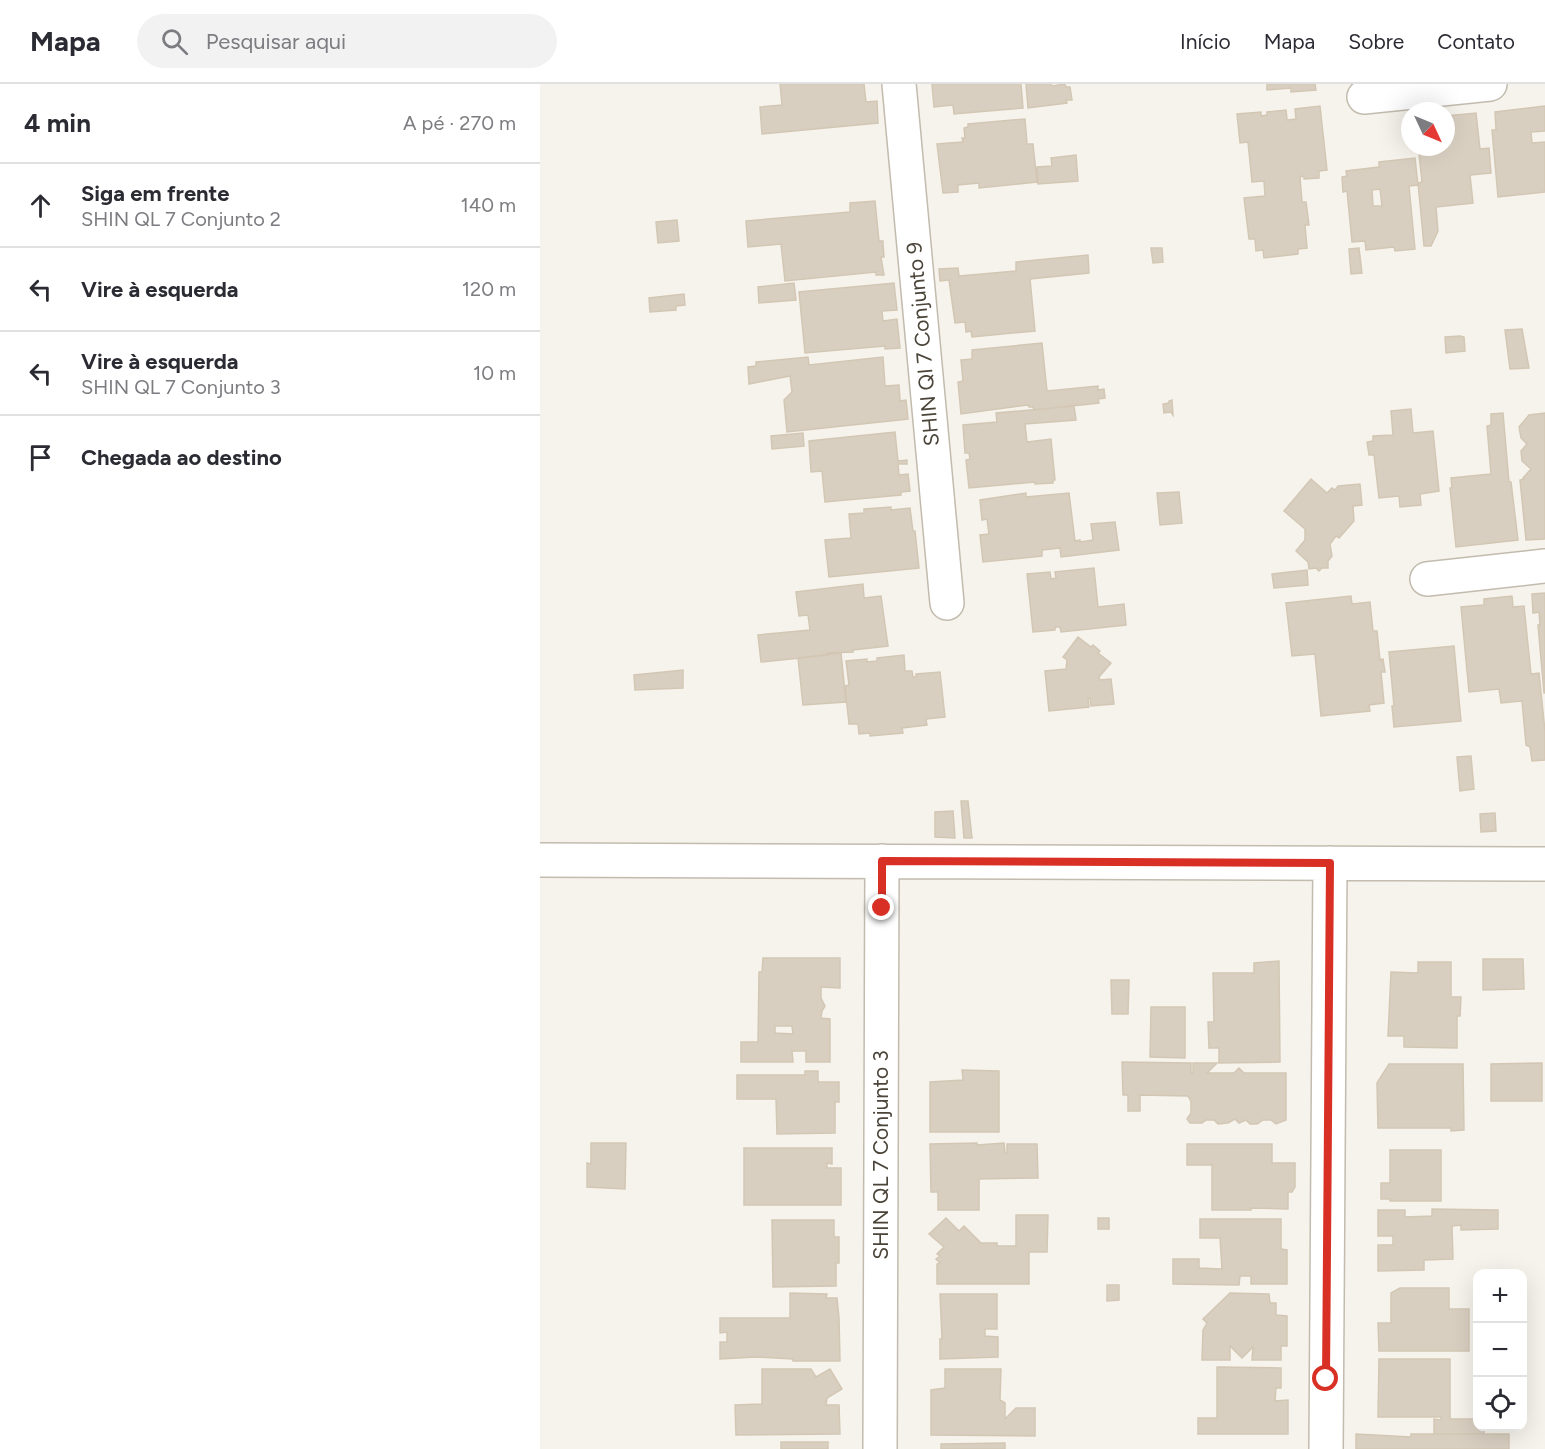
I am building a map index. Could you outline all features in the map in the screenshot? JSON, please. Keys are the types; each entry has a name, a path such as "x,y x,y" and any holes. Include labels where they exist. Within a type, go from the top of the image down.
{"street":[{"name":"SHIN QI 7 Conjunto 9","path":"899,84 947,603"},
{"path":"1364,97 1490,84"},
{"path":"1426,579 1545,566"},
{"path":"540,860 1545,864"},
{"name":"SHIN QL 7 Conjunto 3","path":"880,1449 882,861"},
{"path":"1326,1449 1330,863"}],"building":[{"path":"780,84 864,84 866,102 877,101 878,123 762,134 760,107 782,105"},
{"path":"932,84 1021,84 1023,108 954,114 953,105 934,107"},
{"path":"1026,84 1051,84 1052,86 1065,84 1066,87 1070,87 1072,100 1066,100 1067,103 1028,108"},
{"path":"1267,84 1315,84 1316,90 1291,92 1291,88 1267,90"},
{"path":"1320,106 1327,170 1319,171 1319,178 1300,177 1302,202 1306,202 1309,225 1305,225 1307,248 1298,249 1298,254 1264,258 1263,250 1256,251 1255,239 1249,239 1244,198 1265,196 1264,181 1252,182 1248,142 1240,143 1237,114 1261,112 1261,116 1267,115 1267,112 1286,110 1287,120 1296,119 1295,109"},
{"path":"1545,106 1545,131 1531,132 1532,143 1545,142 1545,192 1498,197 1492,130 1496,130 1495,112"},
{"path":"1476,113 1480,149 1489,148 1491,173 1470,175 1473,203 1436,207 1438,231 1431,246 1424,246 1418,183 1422,182 1419,156 1455,156 1455,115"},
{"path":"1025,119 1027,144 1033,144 1037,182 979,188 979,183 958,185 958,192 943,193 937,144 963,142 964,128 968,127 968,124"},
{"path":"1076,155 1078,181 1038,184 1037,167 1052,166 1051,158"},
{"path":"1415,158 1418,185 1409,186 1415,249 1395,251 1394,247 1366,250 1365,241 1352,242 1347,191 1343,192 1342,177 1347,176 1346,171 1379,167 1379,162","holes":["1380,189 1382,206 1373,206 1372,190"]},
{"path":"875,201 879,241 883,241 884,257 881,257 884,275 876,275 876,272 785,281 781,244 748,247 746,221 850,212 850,203"},
{"path":"677,220 679,241 658,243 656,222"},
{"path":"1151,248 1162,248 1163,262 1153,263"},
{"path":"1359,248 1362,273 1351,274 1349,249"},
{"path":"1088,255 1089,273 1030,279 1035,331 972,337 971,331 966,332 965,322 955,323 949,280 940,281 939,269 958,268 959,276 1016,271 1016,262"},
{"path":"794,283 796,300 759,303 758,287"},
{"path":"894,283 897,310 882,311 883,321 897,319 900,348 885,349 885,346 805,353 799,292"},
{"path":"684,294 685,305 676,306 676,310 650,312 649,298"},
{"path":"1522,329 1529,368 1510,369 1505,330"},
{"path":"1445,337 1464,337 1465,351 1446,353"},
{"path":"1042,343 1047,391 1098,386 1098,390 1104,389 1105,398 1098,399 1099,403 1034,410 1028,405 961,414 958,382 963,381 961,360 972,359 972,350"},
{"path":"808,357 809,365 883,357 885,386 899,385 900,401 906,400 908,419 787,432 784,400 792,392 790,376 749,384 748,367 756,366 756,362"},
{"path":"1172,400 1173,415 1171,412 1164,413 1163,404"},
{"path":"1074,406 1076,420 1025,424 1027,442 1051,439 1055,480 1053,483 1035,484 1035,482 969,488 966,460 970,459 969,453 965,453 963,425 997,422 996,413"},
{"path":"1411,409 1413,433 1433,431 1439,491 1420,494 1421,505 1400,507 1399,496 1379,498 1374,455 1369,455 1367,442 1373,441 1373,436 1393,435 1391,411"},
{"path":"1503,413 1509,482 1511,482 1518,540 1456,547 1451,478 1491,474 1487,426 1491,425 1491,414"},
{"path":"1545,413 1545,539 1526,540 1520,480 1524,479 1531,469 1522,461 1521,451 1527,444 1521,438 1519,427 1529,415"},
{"path":"895,432 898,461 907,460 907,464 898,464 899,475 908,474 910,491 901,492 901,495 825,502 822,471 811,472 809,441"},
{"path":"803,433 804,446 772,449 771,436"},
{"path":"1311,479 1327,493 1338,486 1360,484 1362,505 1353,506 1354,521 1339,538 1336,536 1330,544 1332,556 1328,561 1328,568 1322,568 1319,571 1316,568 1309,569 1308,562 1296,551 1305,540 1305,529 1284,511"},
{"path":"1179,492 1182,523 1160,525 1157,493"},
{"path":"1026,493 1026,497 1069,493 1075,541 1093,540 1091,524 1115,522 1119,550 1061,557 1060,548 1042,550 1042,556 983,562 980,535 989,534 987,519 982,520 980,500"},
{"path":"891,507 891,510 910,508 919,568 829,577 825,540 851,538 849,514 864,513 864,509"},
{"path":"1094,568 1098,607 1124,604 1126,625 1061,632 1060,627 1055,627 1055,630 1033,632 1027,574 1050,572 1051,579 1056,578 1055,572"},
{"path":"1307,570 1308,585 1274,588 1272,574"},
{"path":"863,584 864,598 881,596 888,646 761,662 758,635 810,630 808,615 799,616 796,592"},
{"path":"1545,593 1544,693 1539,612 1533,613 1532,594"},
{"path":"1351,596 1352,604 1370,602 1373,631 1377,631 1380,660 1383,659 1385,672 1381,672 1384,703 1369,705 1370,711 1321,716 1315,654 1292,656 1286,603"},
{"path":"1512,596 1513,607 1524,606 1531,674 1539,673 1545,731 1545,760 1532,761 1530,747 1526,745 1522,701 1501,703 1499,689 1469,692 1461,607 1484,605 1484,599"},
{"path":"1078,637 1091,647 1093,645 1100,651 1098,653 1111,663 1099,677 1100,680 1111,679 1114,704 1091,706 1090,698 1088,698 1089,707 1049,711 1045,671 1066,669 1067,660 1063,657"},
{"path":"1454,646 1461,721 1394,727 1389,652"},
{"path":"841,653 846,702 803,705 798,658"},
{"path":"904,655 905,671 912,671 913,677 916,677 916,674 940,672 945,717 926,719 927,725 902,728 903,733 870,736 870,733 859,734 858,724 849,724 845,686 849,685 846,661 867,659 867,662 877,661 877,658"},
{"path":"683,670 683,688 635,690 634,675"},
{"path":"1471,756 1474,789 1460,791 1457,757"},
{"path":"961,801 968,801 972,838 964,838"},
{"path":"953,811 955,838 935,837 935,812"},
{"path":"1495,813 1496,831 1481,832 1480,814"},
{"path":"763,958 840,958 840,988 821,987 821,998 825,1006 821,1018 830,1019 830,1062 806,1062 806,1051 792,1051 793,1062 741,1062 741,1042 758,1042 759,972 762,972","holes":["775,1026 792,1026 793,1034 775,1033"]},
{"path":"1483,959 1523,959 1524,989 1483,990"},
{"path":"1279,961 1280,1062 1219,1063 1219,1048 1209,1048 1208,1022 1214,1022 1213,973 1254,973 1254,963"},
{"path":"1418,962 1451,962 1451,997 1461,997 1460,1016 1457,1016 1457,1048 1404,1047 1404,1036 1388,1036 1391,972 1418,973"},
{"path":"1111,980 1129,980 1128,1014 1112,1014"},
{"path":"1151,1007 1185,1007 1185,1058 1150,1057"},
{"path":"1122,1062 1191,1063 1191,1073 1193,1073 1193,1063 1217,1063 1207,1073 1234,1073 1239,1068 1244,1073 1286,1073 1286,1120 1276,1124 1271,1120 1263,1120 1257,1124 1250,1124 1246,1120 1239,1123 1235,1119 1228,1123 1218,1124 1214,1120 1190,1123 1187,1119 1191,1113 1191,1101 1188,1096 1140,1095 1140,1111 1128,1111 1128,1095 1123,1095"},
{"path":"1542,1063 1542,1101 1491,1101 1491,1064"},
{"path":"1389,1064 1463,1064 1464,1130 1378,1128 1377,1083"},
{"path":"962,1070 999,1071 999,1132 930,1132 930,1082 963,1080"},
{"path":"805,1071 818,1071 818,1082 839,1082 839,1102 835,1102 835,1133 777,1134 776,1099 737,1099 737,1075 805,1075"},
{"path":"591,1143 626,1143 625,1189 587,1187 587,1163 591,1164"},
{"path":"977,1143 977,1145 1004,1143 1005,1153 1007,1153 1007,1144 1037,1144 1038,1178 979,1179 979,1210 938,1210 938,1192 931,1192 930,1144"},
{"path":"1187,1144 1272,1144 1272,1163 1295,1163 1295,1187 1292,1192 1288,1192 1288,1209 1212,1210 1212,1165 1187,1165"},
{"path":"744,1148 832,1148 832,1164 827,1163 827,1168 841,1168 841,1205 744,1205"},
{"path":"1390,1150 1441,1150 1441,1201 1381,1199 1381,1183 1390,1183"},
{"path":"1432,1209 1498,1210 1498,1229 1461,1230 1461,1225 1452,1226 1453,1259 1424,1260 1424,1270 1378,1271 1378,1245 1393,1245 1393,1236 1378,1236 1378,1210 1405,1210 1405,1217 1432,1216"},
{"path":"1016,1215 1048,1215 1047,1252 1029,1252 1029,1284 937,1284 937,1264 940,1263 936,1259 940,1256 937,1254 944,1247 929,1234 946,1218 959,1231 964,1226 981,1243 1016,1246"},
{"path":"1098,1218 1109,1218 1109,1229 1098,1229"},
{"path":"1200,1219 1281,1219 1281,1249 1287,1250 1287,1284 1251,1284 1251,1276 1240,1276 1239,1285 1173,1284 1173,1259 1199,1259 1199,1268 1222,1269 1220,1238 1200,1238"},
{"path":"772,1220 834,1220 834,1237 839,1237 836,1286 773,1287"},
{"path":"1107,1285 1119,1285 1119,1300 1107,1301"},
{"path":"1400,1288 1449,1288 1449,1309 1469,1309 1469,1351 1379,1351 1378,1323 1391,1323 1391,1293"},
{"path":"790,1293 827,1294 826,1298 837,1298 840,1361 793,1361 793,1359 756,1357 720,1359 720,1342 727,1342 727,1332 720,1333 720,1318 790,1318"},
{"path":"1230,1293 1269,1294 1270,1303 1276,1303 1276,1315 1287,1316 1287,1346 1281,1346 1281,1360 1252,1360 1253,1347 1242,1358 1230,1346 1230,1360 1202,1360 1203,1330 1207,1323 1203,1319"},
{"path":"940,1294 997,1294 997,1329 985,1329 985,1336 998,1337 998,1357 940,1359 940,1339 942,1339"},
{"path":"1379,1359 1450,1359 1450,1419 1473,1419 1473,1431 1484,1431 1484,1434 1434,1434 1434,1419 1441,1420 1441,1417 1378,1417"},
{"path":"1217,1367 1281,1368 1281,1388 1276,1388 1275,1401 1288,1400 1288,1434 1198,1434 1198,1418 1217,1418"},
{"path":"762,1369 811,1369 816,1377 830,1369 842,1389 827,1398 826,1405 839,1405 840,1434 736,1435 735,1405 762,1404"},
{"path":"945,1369 1001,1369 1000,1400 1005,1403 1005,1419 1016,1408 1035,1408 1035,1436 931,1435 931,1390 945,1388"},
{"path":"1356,1434 1411,1437 1411,1434 1509,1434 1509,1449 1356,1449"},
{"path":"781,1442 828,1442 828,1449 781,1449"},
{"path":"1005,1443 1005,1449 941,1449 941,1444"}],"route":[{"path":"882,908 882,861 1330,863 1326,1379"}]}
